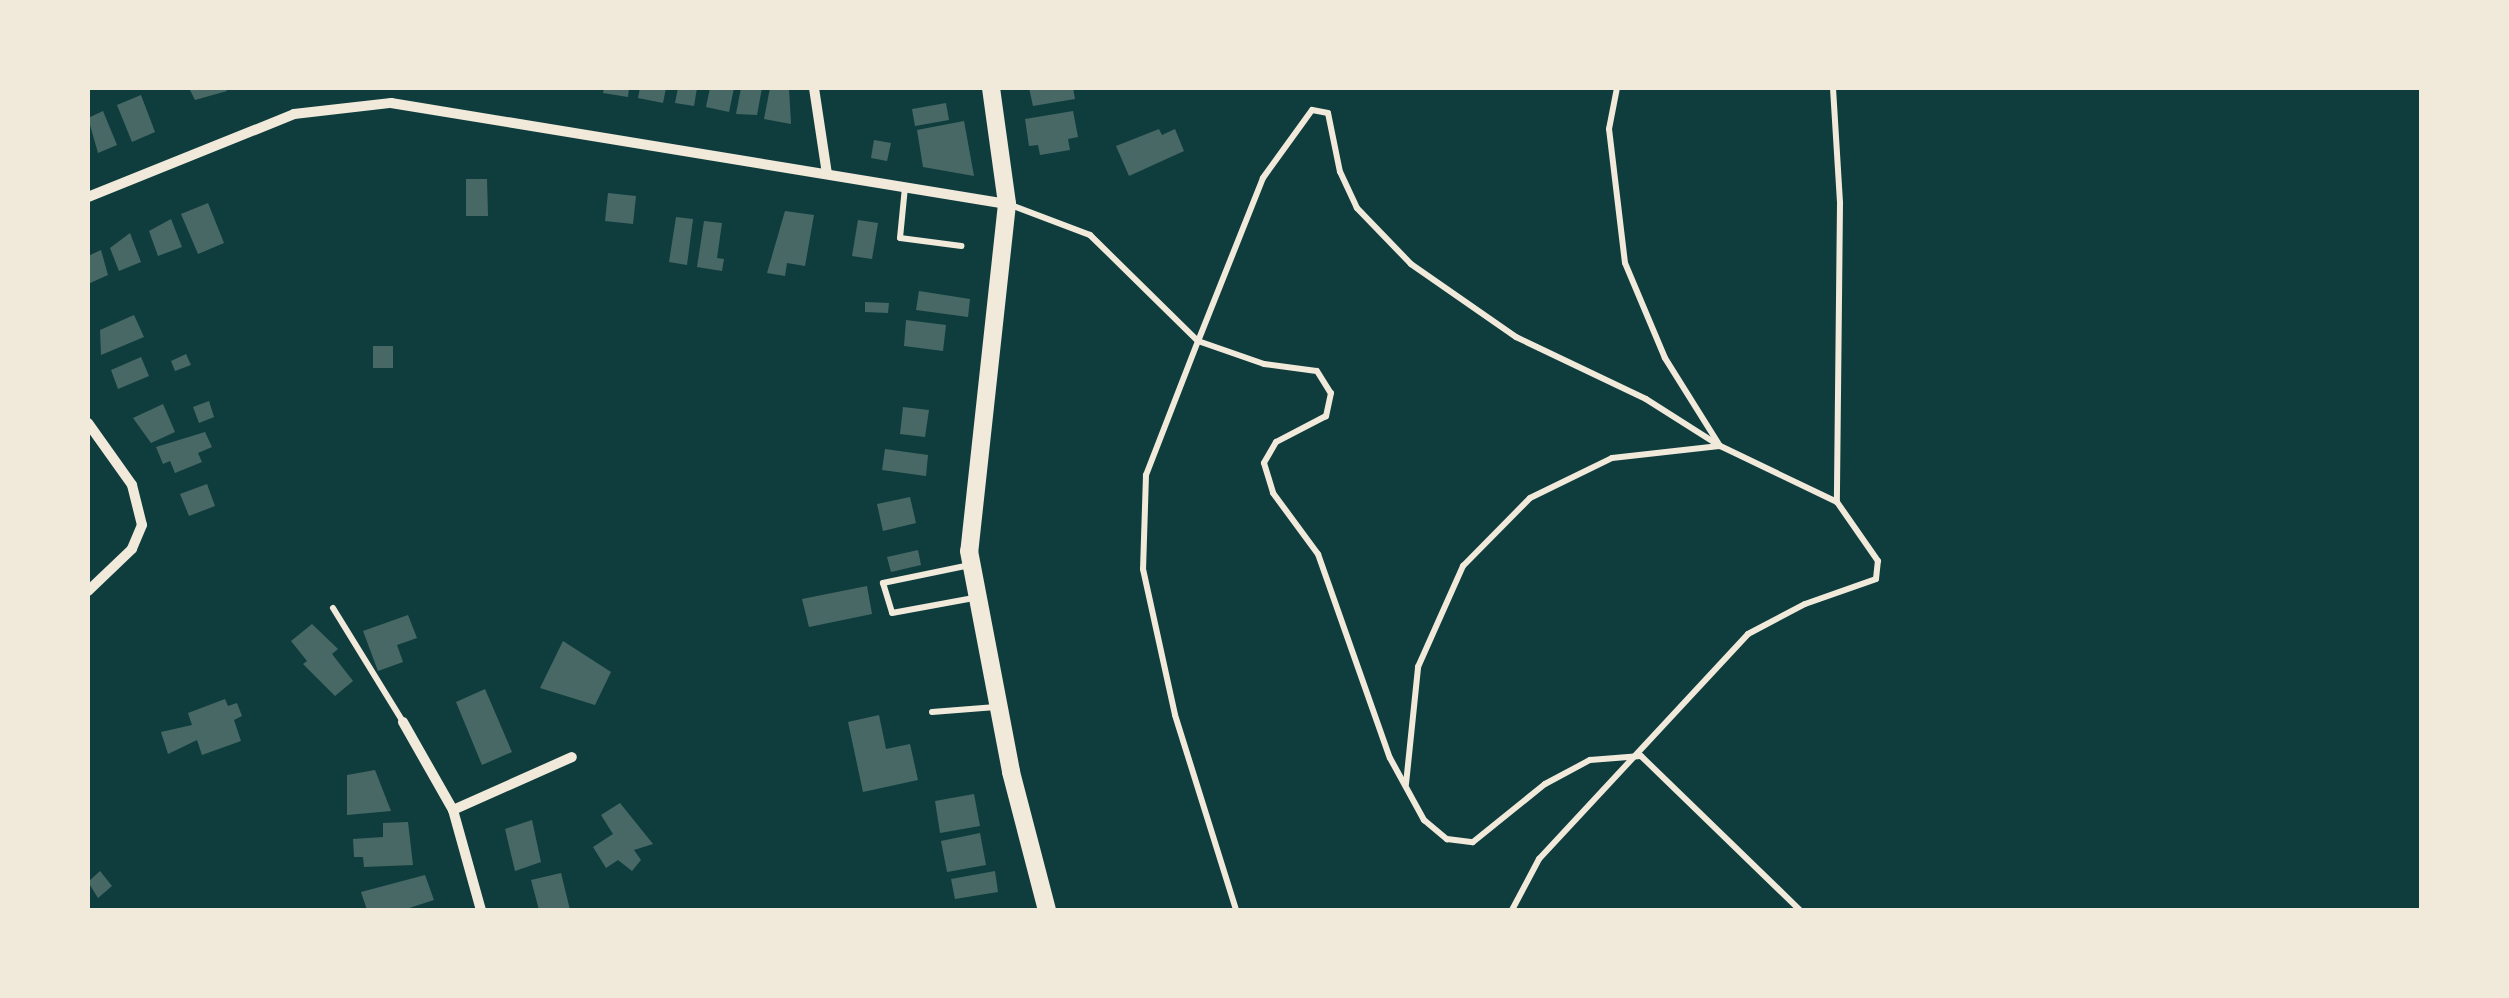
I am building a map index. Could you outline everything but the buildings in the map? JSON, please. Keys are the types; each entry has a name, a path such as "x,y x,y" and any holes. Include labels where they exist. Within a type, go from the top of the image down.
{"main road":[{"path":"990,88 1007,204 968,530 970,565 998,707 1046,910"}],"street":[{"path":"814,88 827,174"},
{"path":"88,196 294,114 391,103 1007,204"},
{"path":"88,423 132,486 139,538 88,590"},
{"path":"403,722 453,810 481,910"},
{"path":"453,810 572,757"}],"lane":[{"path":"1617,88 1609,129 1625,263 1665,358 1720,446"},
{"path":"1833,88 1840,202 1837,502"},
{"path":"1236,910 1175,715 1143,569 1146,475 1263,178 1312,110 1328,113 1340,172 1357,208 1411,264 1516,338 1646,399 1720,446 1837,502 1878,560 1876,579 1805,604 1748,634 1641,756 1539,859 1512,910"},
{"path":"905,186 900,238 961,246"},
{"path":"1007,204 1090,234 1198,341 1264,364 1318,371 1331,393 1326,416 1276,442 1264,463 1273,493 1318,554 1406,786 1424,820 1447,839 1473,842 1545,784 1590,760 1641,756 1800,910"},
{"path":"1406,786 1418,667 1463,566 1530,498 1612,458 1720,446"},
{"path":"970,565 883,583 892,613 975,598"},
{"path":"333,608 403,722"},
{"path":"932,712 998,707"}]}
